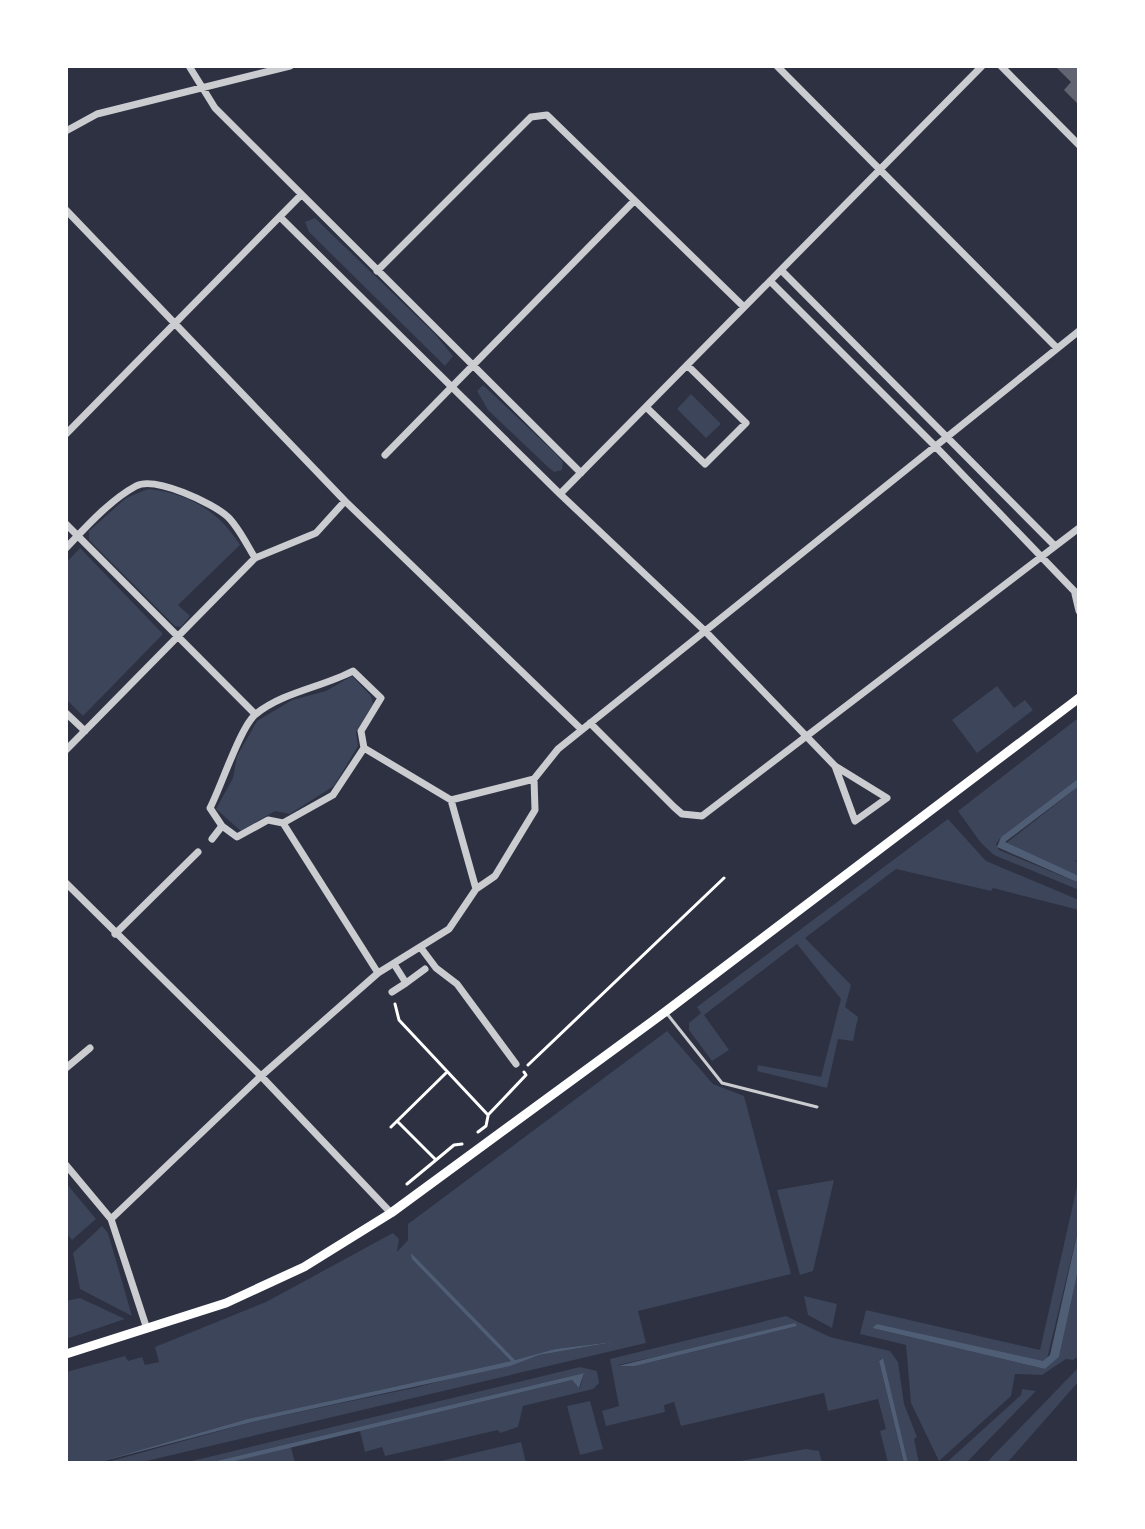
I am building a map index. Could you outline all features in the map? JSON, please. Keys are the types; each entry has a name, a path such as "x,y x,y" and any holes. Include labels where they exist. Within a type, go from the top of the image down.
{"main road":[{"path":"66,1354 226,1303 304,1267 391,1213 665,1012 1079,698"}],"street":[{"path":"189,66 215,108 581,473"},
{"path":"66,131 97,114 290,66"},
{"path":"777,66 1057,348"},
{"path":"560,494 982,66"},
{"path":"1001,66 1079,145"},
{"path":"377,271 531,117 547,115 744,307"},
{"path":"66,434 301,195"},
{"path":"385,455 634,201"},
{"path":"66,210 176,321 345,501 581,729"},
{"path":"280,217 560,494 705,631 835,766 887,798 855,821 835,766"},
{"path":"781,270 1055,546"},
{"path":"770,281 1043,556 1077,595 1079,611"},
{"path":"451,800 534,779 558,749 581,729 1079,331"},
{"path":"646,407 705,464 716,454 746,423 687,365"},
{"path":"66,548 139,484 160,484 213,505 230,518 255,558"},
{"path":"66,750 255,558 316,533 345,501"},
{"path":"66,524 255,714"},
{"path":"590,723 682,814 702,816 806,733 1079,528"},
{"path":"353,671 381,698 361,731 364,748 333,795 283,823 268,820 237,837 222,826 210,808 227,776 234,751 255,714 353,671"},
{"path":"66,713 85,731"},
{"path":"364,748 451,800 476,889"},
{"path":"111,1219 261,1076 378,973 449,929 476,889 495,876 535,810 534,779"},
{"path":"283,823 378,973"},
{"path":"212,839 222,826"},
{"path":"115,934 198,852"},
{"path":"66,883 261,1076 391,1213"},
{"path":"421,948 436,968 457,984 519,1067"},
{"path":"394,964 406,983"},
{"path":"392,992 425,969"},
{"path":"66,1068 90,1048"},
{"path":"66,1165 111,1219 147,1329"}],"lane":[{"path":"665,1012 722,1083 817,1107"}],"path":[{"path":"475,1135 486,1126 488,1115 526,1075 519,1067 724,878"},
{"path":"392,992 399,1020 488,1115"},
{"path":"391,1127 446,1073"},
{"path":"397,1121 436,1160"},
{"path":"378,1198 399,1191 454,1145 464,1144"}],"shaded area":[{"path":"315,218 434,333 453,356 445,366 309,232 305,222"},
{"path":"483,385 554,452 563,462 562,470 554,472 549,468 488,410 477,391"},
{"path":"691,394 721,424 706,438 677,409"},
{"path":"148,489 176,495 201,506 222,522 240,545 178,605 190,616 181,627 175,626 89,540 89,531 126,498"},
{"path":"80,548 163,634 83,716 66,699 66,563"},
{"path":"352,676 371,696 373,704 356,732 358,746 334,786 290,814 275,811 241,831 216,809 233,778 237,756 257,721 292,700 326,691"},
{"path":"997,686 1014,708 1025,700 1033,710 977,753 952,720"},
{"path":"1077,719 1079,778 996,844 999,850 1079,883 1079,890 994,855 981,843 958,811"},
{"path":"1079,778 1079,786 1005,842 1079,876 1079,883 997,847 1001,837"},
{"path":"1079,786 1079,861 1073,860 1079,863 1079,876 1005,844"},
{"path":"948,819 986,861 1079,900 1079,910 993,888 991,891 896,869 805,938 851,985 845,1007 858,1017 853,1041 838,1039 827,1088 757,1071 758,1065 821,1077 841,999 797,944 704,1015 729,1050 712,1061 689,1030 689,1023 701,1013 697,1007"},
{"path":"667,1031 713,1084 744,1096 791,1274 638,1311 646,1343 138,1463 104,1463 252,1422 418,1387 539,1355 620,1341 555,1349 515,1360 410,1254 511,1361 330,1401 96,1463 68,1463 66,1372 125,1356 128,1361 142,1357 145,1365 159,1362 155,1347 266,1302 393,1233 399,1239 397,1252 408,1240 408,1224"},
{"path":"1079,1178 1079,1226 1047,1359 1043,1362 877,1324 872,1328 1045,1369 1059,1357 1079,1266 1079,1356 1073,1360 1066,1359 1042,1375 1015,1374 1011,1396 939,1461 911,1403 906,1345 860,1334 866,1310 1040,1350"},
{"path":"834,1180 813,1271 800,1275 777,1190"},
{"path":"66,1183 96,1219 72,1240 66,1233"},
{"path":"102,1226 108,1233 132,1316 80,1289 73,1253"},
{"path":"1079,1226 1079,1266 1059,1357 1045,1369 872,1328 877,1324 1043,1361 1050,1355"},
{"path":"411,1253 515,1360 555,1349 620,1341 539,1355 510,1366 252,1422 96,1463 248,1419 511,1361 412,1259"},
{"path":"804,1296 837,1304 832,1328 808,1315"},
{"path":"80,1298 125,1319 66,1339 66,1301"},
{"path":"786,1316 830,1337 890,1351 898,1362 904,1404 917,1437 914,1439 919,1463 908,1463 882,1358 879,1361 904,1463 888,1463 880,1431 886,1429 878,1399 828,1411 824,1393 681,1426 674,1402 664,1405 665,1412 606,1426 602,1411 619,1406 610,1359","holes":["797,1326 635,1366 618,1365"]},
{"path":"795,1323 797,1326 635,1366 618,1366"},
{"path":"883,1358 908,1463 904,1463 879,1361"},
{"path":"580,1367 597,1371 599,1383 593,1389 523,1406 518,1427 500,1433 498,1430 385,1456 382,1447 365,1452 360,1431 572,1380 580,1388 584,1373 208,1463 184,1463"},
{"path":"1079,1367 1079,1381 1007,1463 986,1463"},
{"path":"584,1373 579,1388 572,1380 227,1463 208,1463"},
{"path":"1022,1389 1036,1391 966,1463 946,1463 1021,1395"},
{"path":"590,1401 603,1449 580,1455 567,1406"},
{"path":"521,1442 526,1463 432,1463"},
{"path":"291,1447 295,1463 227,1463"},
{"path":"806,1449 819,1451 822,1463 729,1463"}],"building":[{"path":"1055,66 1079,66 1079,105 1064,90 1071,82"}]}
